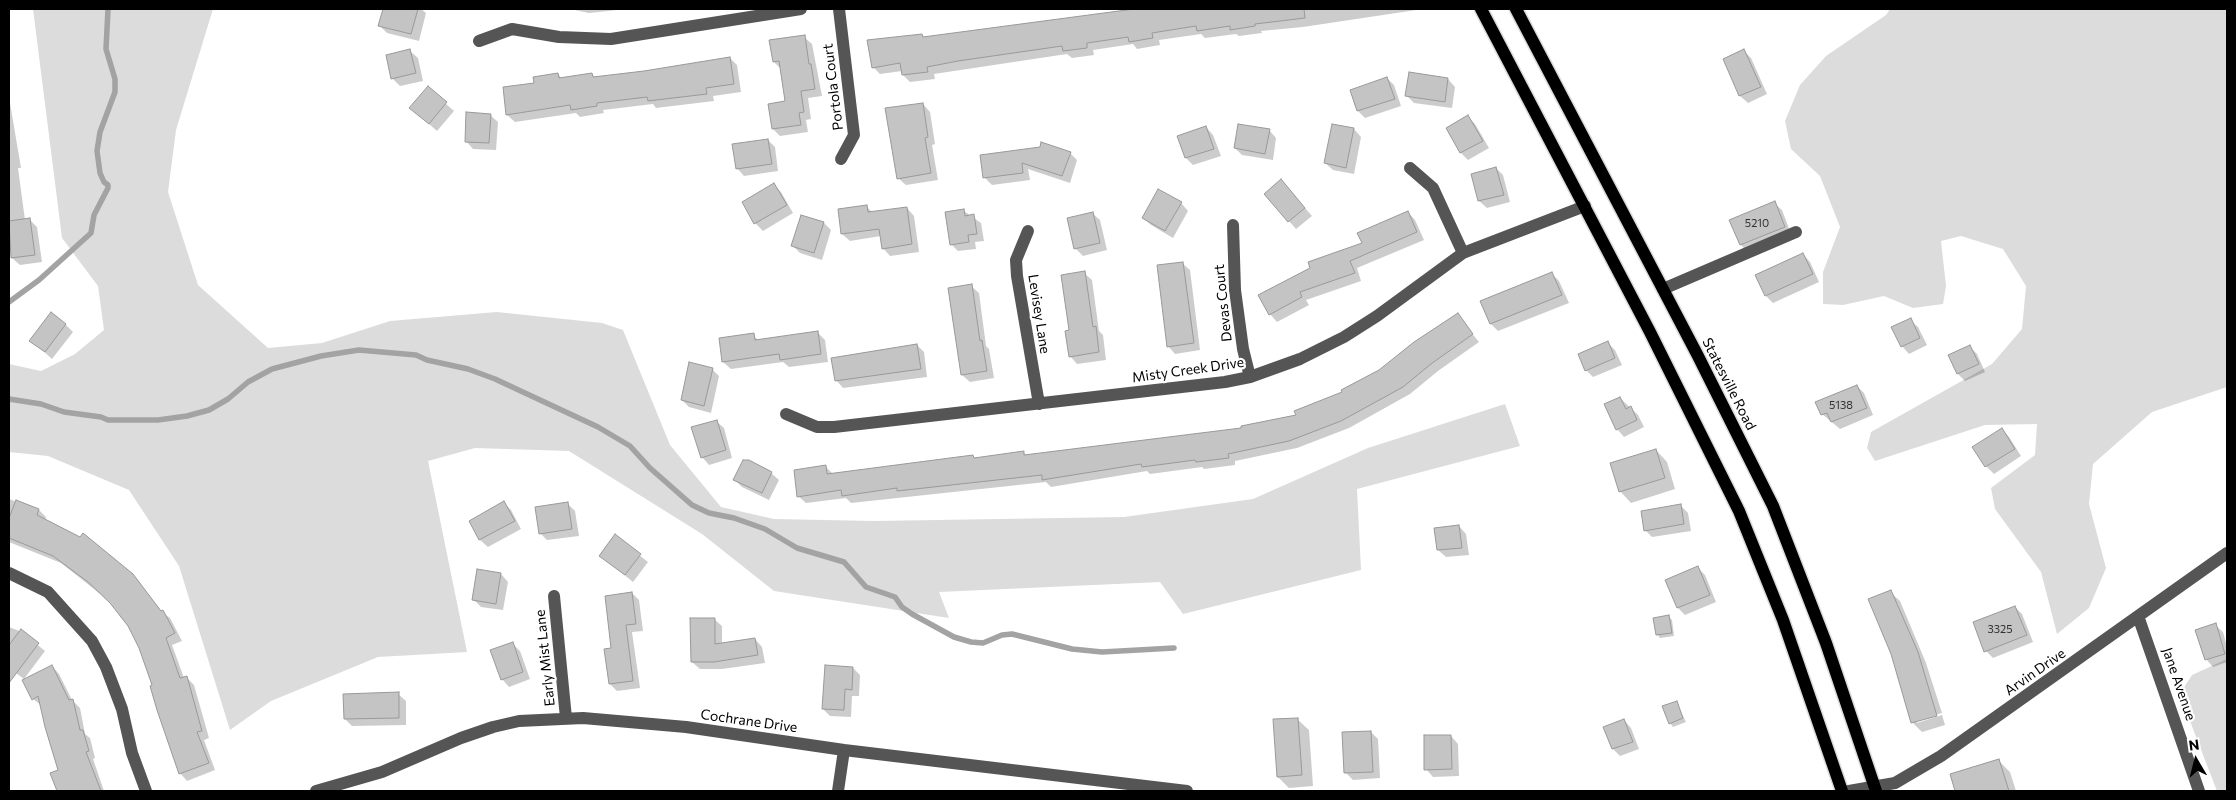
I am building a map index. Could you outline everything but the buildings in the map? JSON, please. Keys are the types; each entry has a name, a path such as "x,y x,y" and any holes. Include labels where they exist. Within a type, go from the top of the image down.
{"main road":[{"path":"1481,9 1584,206 1739,511 1783,620 1842,791"},
{"name":"Statesville Road","path":"1516,9 1663,289 1773,506 1826,643 1875,789"}],"street":[{"path":"479,41 512,29 559,37 611,39 801,9"},
{"name":"Portola Court","path":"839,9 854,135 840,159"},
{"path":"1410,168 1433,188 1463,253"},
{"name":"Misty Creek Drive","path":"786,414 817,427 834,426 1039,404 1250,378 1300,359 1344,337 1377,316 1463,253 1584,206"},
{"name":"Devas Court","path":"1233,225 1235,290 1243,350 1250,378"},
{"name":"Levisey Lane","path":"1028,231 1016,260 1017,276 1039,404"},
{"path":"1663,289 1796,232"},
{"name":"Arvin Drive","path":"1849,791 1875,789 1907,778 1941,756 2227,552"},
{"path":"9,573 48,592 92,641 106,667 122,709 132,753 146,791"},
{"name":"Early Mist Lane","path":"554,596 566,718"},
{"name":"Jane Avenue","path":"2138,616 2199,791"},
{"name":"Cochrane Drive","path":"316,791 382,772 460,738 493,728 519,721 566,718 635,721 686,726 844,750 1187,791"},
{"path":"838,791 844,750"}],"shaded area":[{"path":"33,9 213,9 176,130 168,192 198,285 268,348 322,343 390,321 497,312 602,323 623,330 670,445 721,507 774,519 874,521 1124,517 1253,499 1368,448 1505,404 1520,446 1357,489 1361,570 1183,614 1160,582 939,592 949,618 774,591 702,534 569,451 475,448 428,461 467,652 378,657 271,701 230,730 179,566 129,490 48,456 9,452 9,364 41,371 75,354 104,330 98,286 62,238"},
{"path":"1890,9 2227,9 2227,387 2152,412 2093,464 2089,504 2106,568 2089,608 2057,634 2041,572 1995,509 1991,488 2035,455 2037,424 1985,425 1875,461 1867,448 1871,432 1992,364 2022,329 2026,286 2003,249 1961,236 1941,241 1946,286 1943,304 1913,308 1884,296 1843,305 1823,304 1823,272 1840,227 1820,176 1791,149 1785,121 1800,85 1826,56 1886,15"},
{"path":"2227,659 2227,791 2217,791 2188,716 2183,689 2192,675"}],"waterway":[{"path":"9,302 39,280 91,233 94,215 108,188 100,173 97,151 100,132 115,92 115,79 106,49 108,9"},
{"path":"9,399 41,404 64,412 101,417 108,420 158,420 187,416 209,410 228,399 248,382 272,369 321,356 359,350 416,355 427,360 468,369 495,379 598,427 630,446 650,468 692,505 709,513 734,518 765,529 797,548 844,562 866,587 895,597 902,607 912,614 954,637 983,643 1002,635 1012,634 1072,649 1102,652 1174,648"}]}
